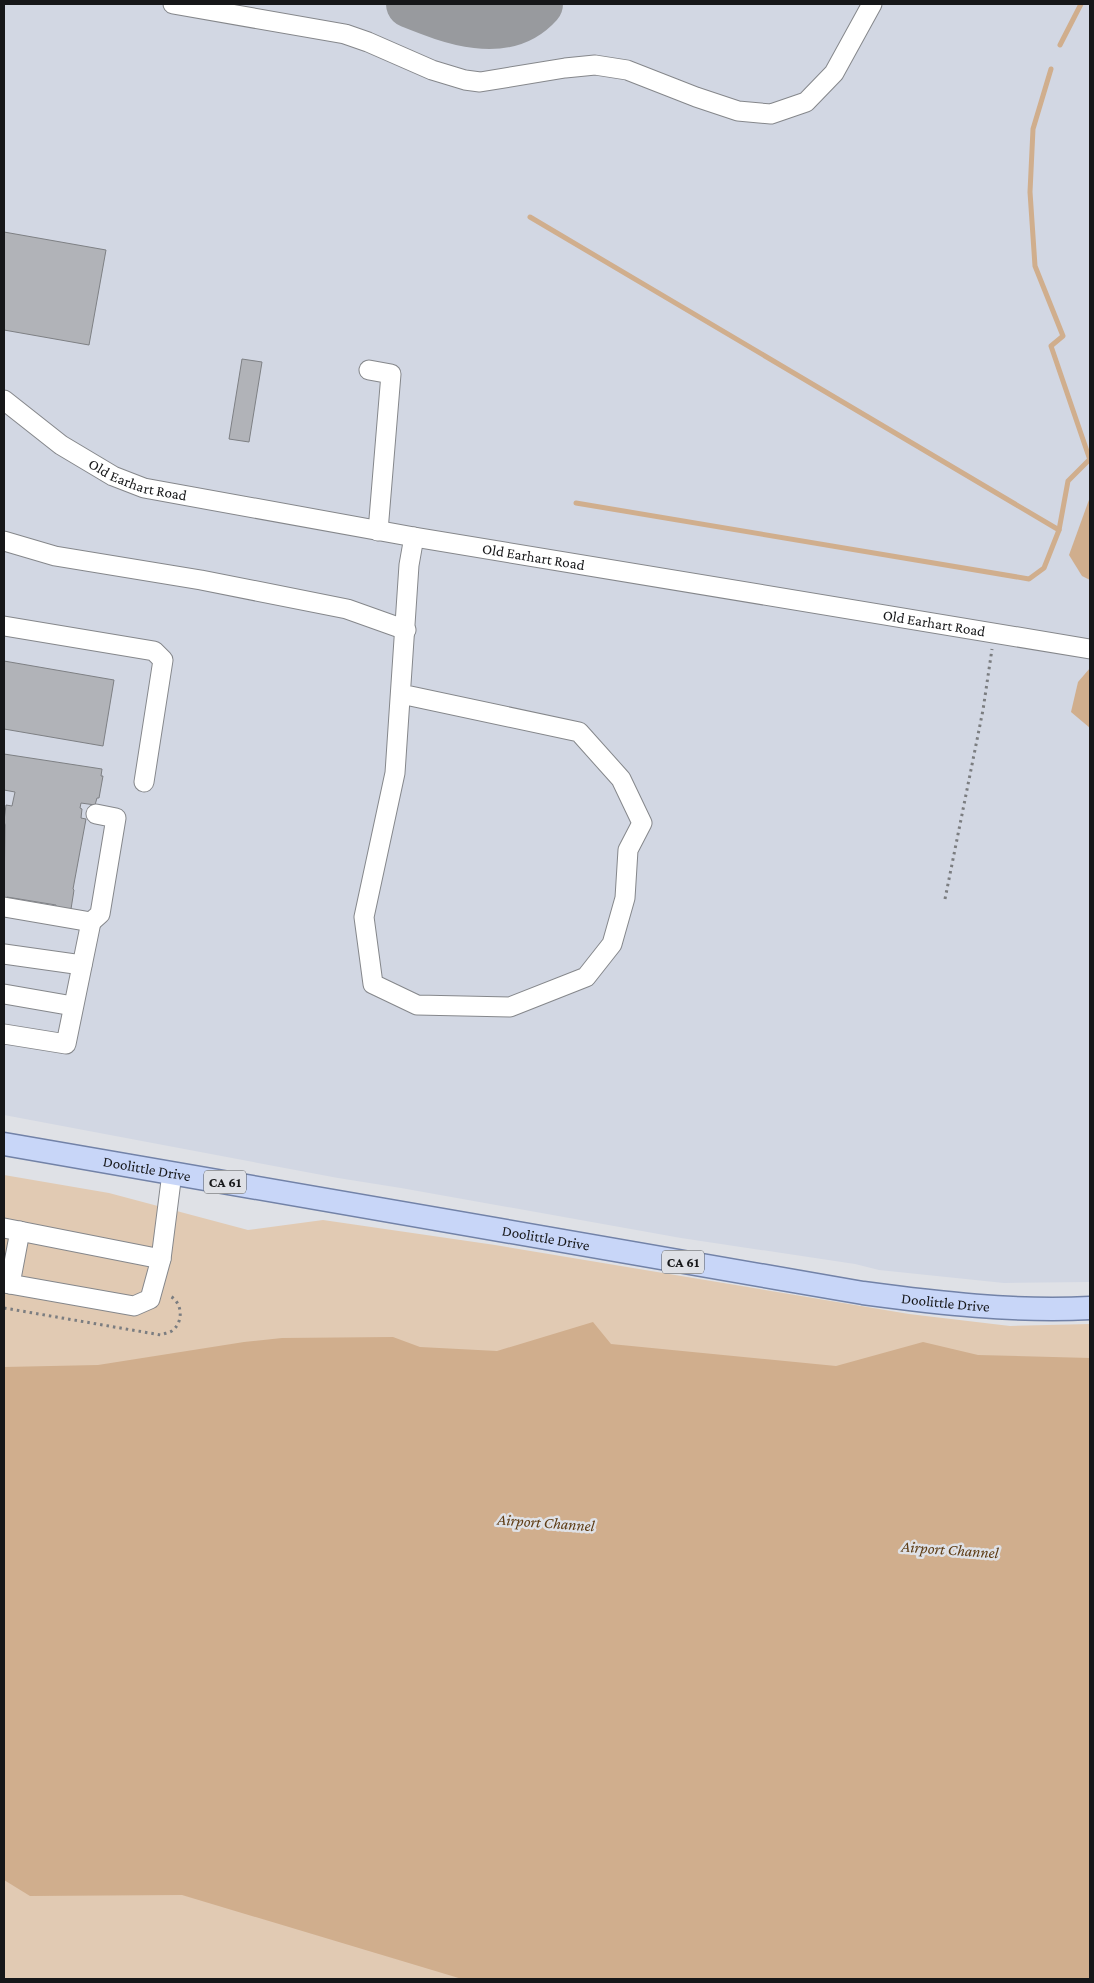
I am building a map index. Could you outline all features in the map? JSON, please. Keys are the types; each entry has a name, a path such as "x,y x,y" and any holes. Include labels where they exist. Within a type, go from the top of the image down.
{"main road":[{"name":"Doolittle Drive","path":"4,1144 863,1293 938,1303 1007,1308 1090,1308"}],"street":[{"path":"173,4 345,34 432,70 466,80 480,82 595,65 627,70 696,98 738,111 771,114 806,102 834,73 872,4"},
{"path":"369,370 391,374 378,531"},
{"name":"Old Earhart Road","path":"4,400 61,445 113,476 144,488 378,531 1090,649"},
{"path":"401,694 579,732 621,779 642,822 628,850 625,898 612,944 586,977 510,1007 417,1005 373,984 364,917 395,773 410,565 414,537"},
{"path":"4,541 55,556 201,580 347,609 406,630"},
{"path":"4,626 154,651 163,660 144,782"},
{"path":"4,1034 66,1044 91,922 100,914 116,818 96,814"},
{"path":"4,907 91,922"},
{"path":"4,954 82,965"},
{"path":"4,994 73,1006"},
{"path":"161,1259 12,1229 7,1283 134,1306 150,1299 161,1259 172,1173"}],"path":[{"path":"945,900 983,710 994,634"}],"shaded area":[{"path":"4,4 1090,4 1090,1282 1004,1283 879,1270 855,1264 681,1238 338,1178 4,1115"},
{"path":"4,1175 109,1193 248,1230 323,1220 495,1245 909,1314 1010,1326 1090,1324 1090,1979 4,1979"}],"water":[{"path":"1090,497 1090,580 1082,576 1069,555"},
{"path":"1090,668 1090,728 1071,712 1078,682"},
{"name":"Airport Channel","path":"593,1322 611,1344 836,1366 923,1342 978,1355 1090,1358 1090,1979 462,1979 182,1895 30,1896 4,1880 4,1367 98,1365 244,1342 282,1338 393,1337 420,1347 497,1351"}],"building":[{"path":"4,232 106,250 89,345 4,330"},
{"path":"242,359 262,362 249,442 229,439"},
{"path":"4,661 114,680 103,746 4,729"},
{"path":"4,754 102,769 101,776 103,776 99,798 97,798 95,805 81,803 81,818 86,819 71,909 56,907 56,905 4,898 4,821 6,805 12,806 15,792 4,790"}],"waterway":[{"path":"1060,45 1081,4"},
{"path":"1051,69 1033,129 1030,192 1035,266 1063,336 1051,346 1090,460"},
{"path":"530,217 1059,530 1068,481 1089,460"},
{"path":"576,503 1029,579 1044,568 1059,530"}],"taxiway":[{"path":"410,4 459,21 494,25 510,22 525,16 539,4"}]}
